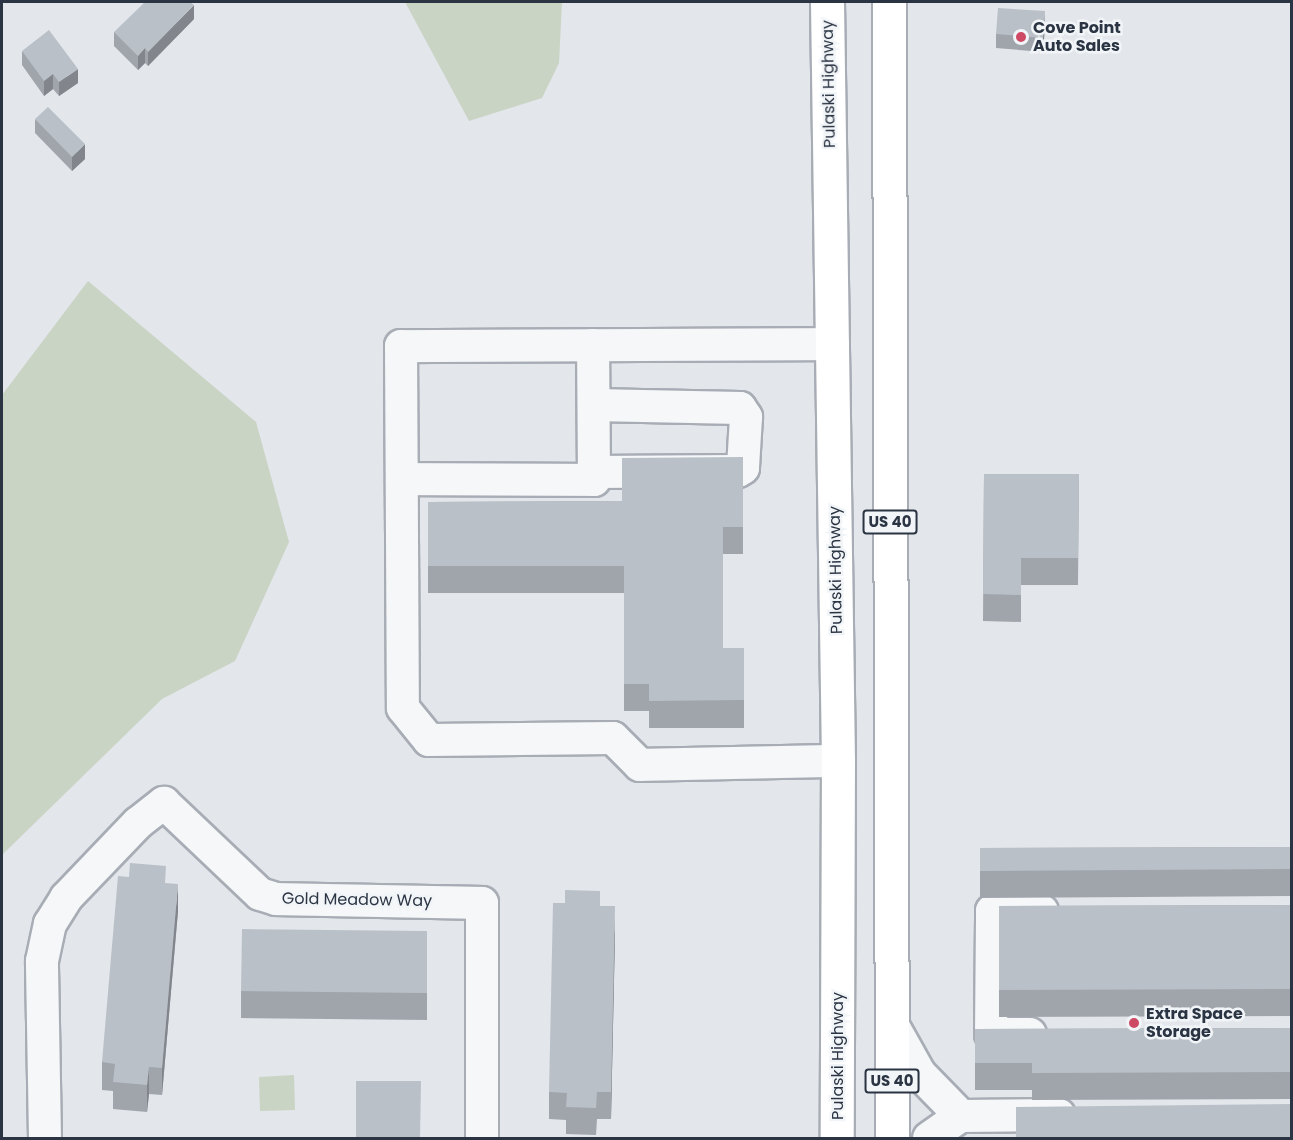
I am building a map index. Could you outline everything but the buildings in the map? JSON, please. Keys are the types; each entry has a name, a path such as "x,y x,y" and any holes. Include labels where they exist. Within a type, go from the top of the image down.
{"highway":[{"name":"Pulaski Highway","path":"827,2 838,762 837,1138"},
{"name":"US 40","path":"889,2 892,1138"}],"street":[{"path":"833,344 401,346 403,708 429,740 613,738 640,765 838,762"},
{"path":"402,479 594,480 593,345"},
{"path":"594,405 740,408 746,417 743,468 738,471 594,472"},
{"name":"Gold Meadow Way","path":"45,1138 42,961 50,924 66,898 138,823 164,803 260,894 276,899 482,903 482,1138"},
{"path":"1060,1034 991,1034 992,911 1076,911"},
{"path":"892,1024 920,1074 961,1116"},
{"path":"929,1138 961,1116 1094,1115"}],"green space":[{"path":"405,2 562,2 559,63 542,98 469,121"},
{"path":"88,281 256,422 289,542 235,661 162,699 2,855 2,395"},
{"path":"294,1075 295,1110 260,1111 259,1077"}],"place":[{"name":"Cove Point Auto Sales","path":"1021,37"},
{"name":"Extra Space Storage","path":"1134,1023"}]}
